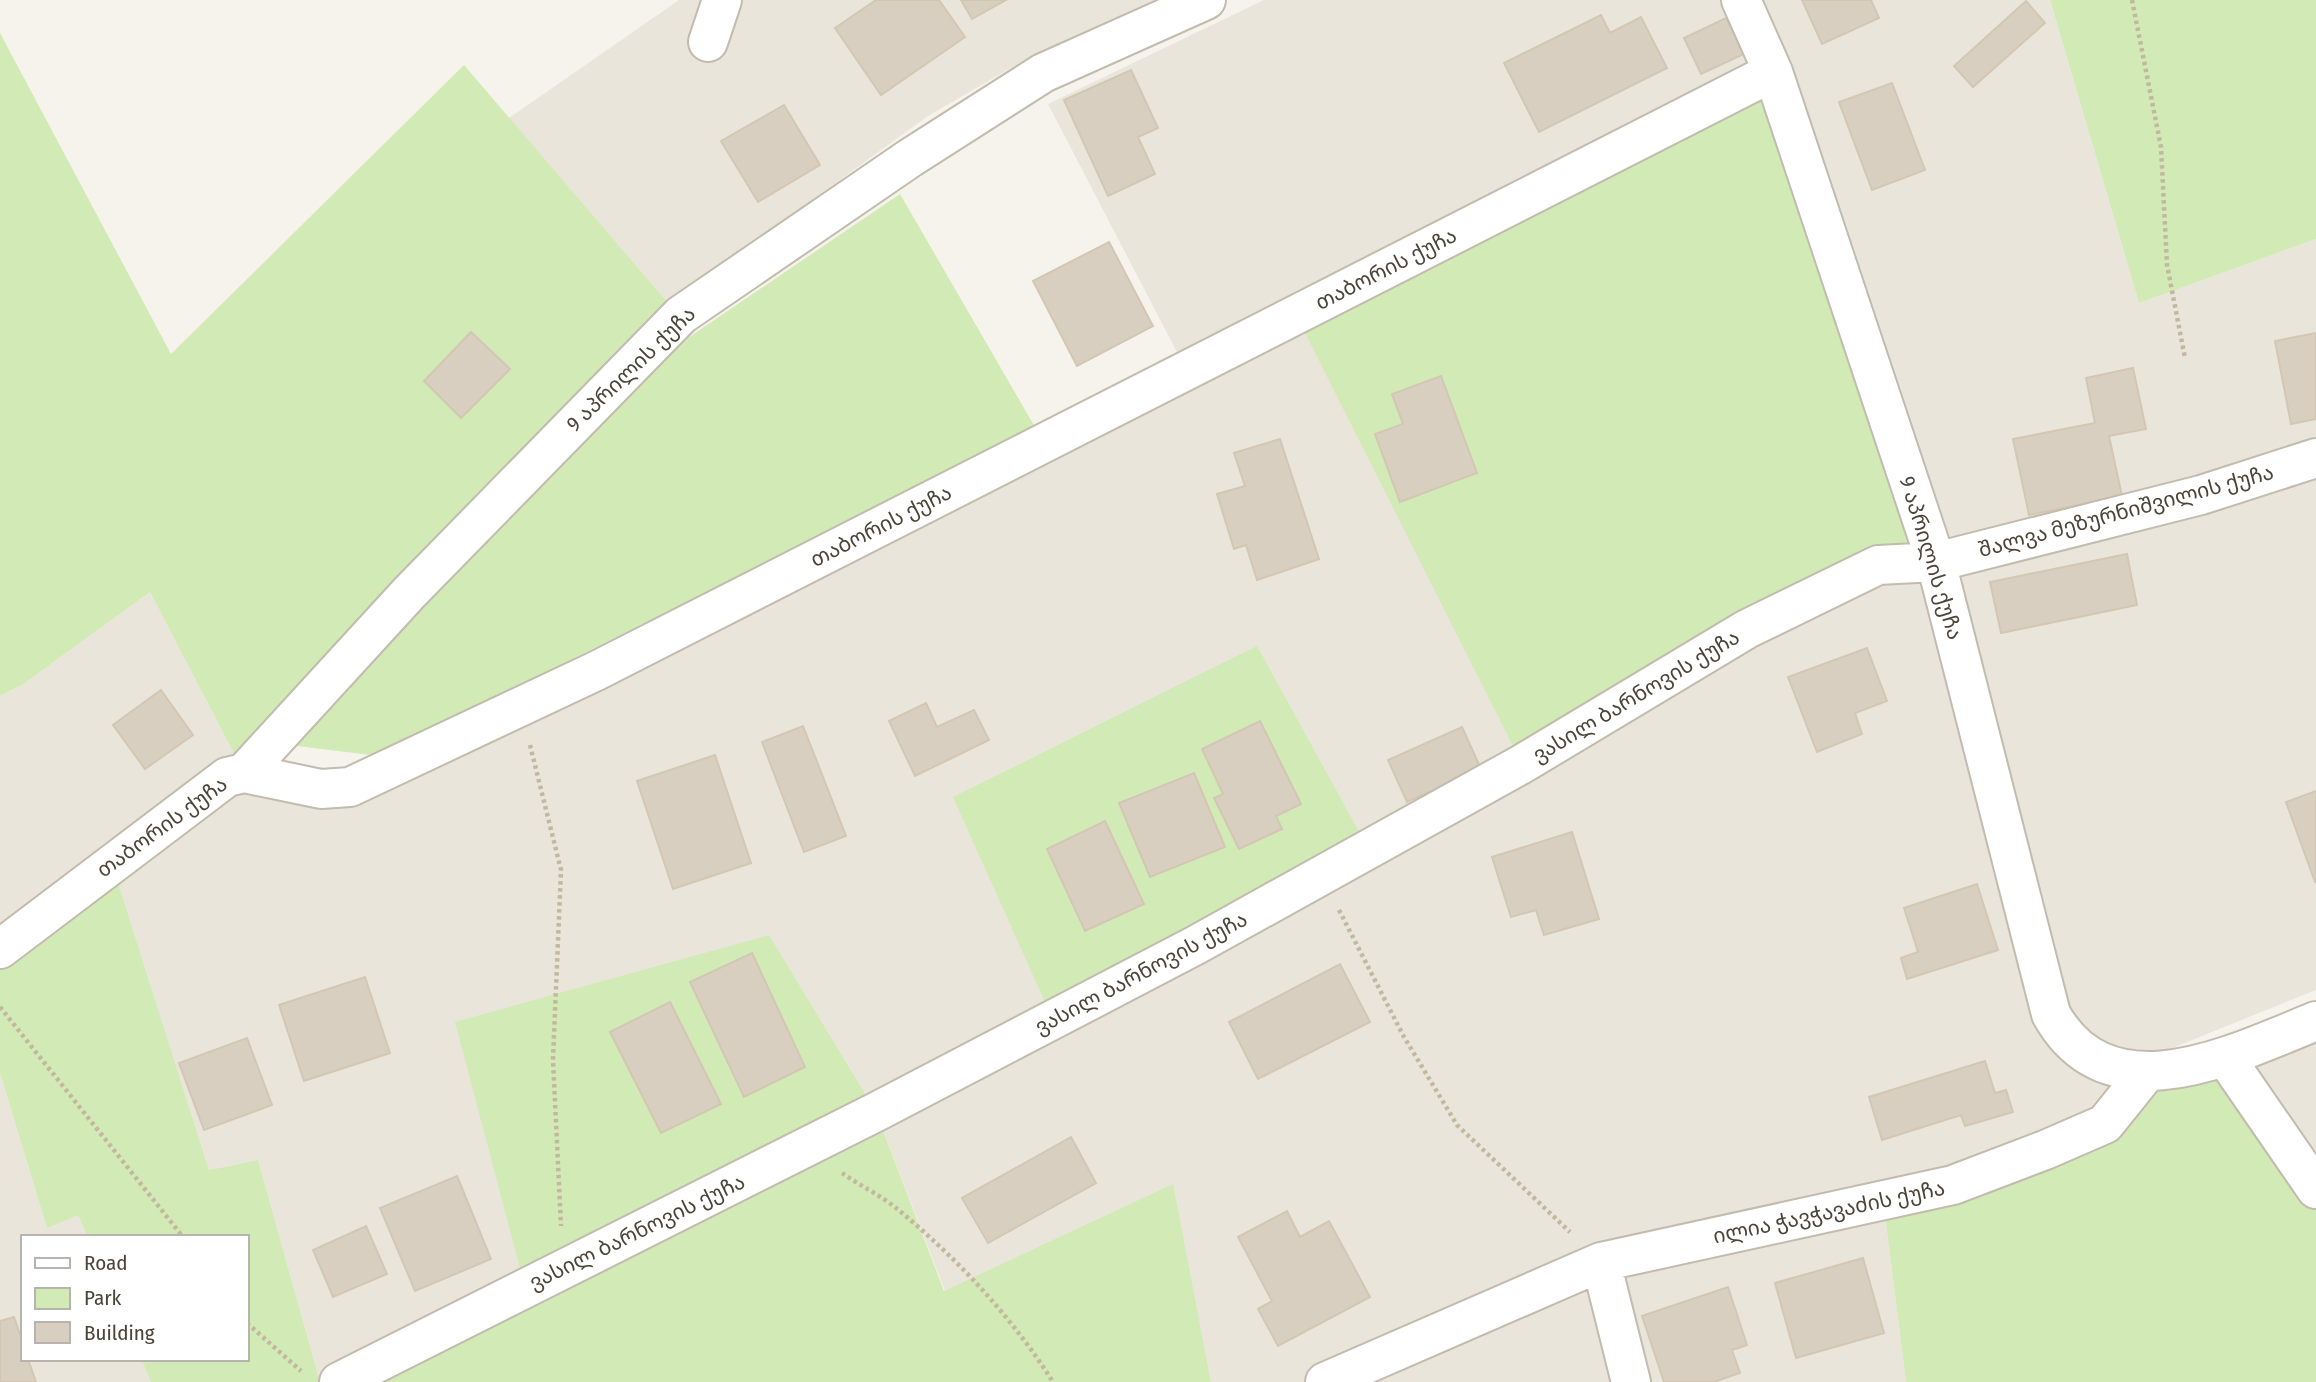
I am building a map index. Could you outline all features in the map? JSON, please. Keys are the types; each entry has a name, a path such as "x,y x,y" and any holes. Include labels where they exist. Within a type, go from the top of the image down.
{"street":[{"path":"708,42 722,0"},
{"name":"9 აპრილის ქუჩა","path":"244,773 409,593 681,315 911,158 1042,73 1206,0"},
{"name":"9 აპრილის ქუჩა","path":"1741,0 1773,72 1936,562 2051,1014 2066,1036 2088,1055 2107,1066 2146,1073"},
{"name":"თაბორის ქუჩა","path":"0,948 227,777 244,773 321,789 350,787 520,707 1773,72"},
{"name":"შალვა მეზურნიშვილის ქუჩა","path":"1936,562 2201,495 2316,458"},
{"name":"ვასილ ბარნოვის ქუჩა","path":"340,1382 816,1142 1196,946 1522,764 1746,629 1878,565 1936,562"},
{"path":"2146,1073 2225,1057 2316,1021"},
{"path":"2225,1057 2316,1189"},
{"name":"ილია ჭავჭავაძის ქუჩა","path":"1325,1382 1601,1262 1953,1185 2105,1124 2146,1073"},
{"path":"1601,1262 1630,1382"}],"path":[{"path":"2132,0 2161,147 2167,265 2185,358"},
{"path":"520,707 561,870 553,1059 563,1270"},
{"path":"1321,875 1404,1037 1457,1125 1601,1262"},
{"path":"0,1007 181,1235"},
{"path":"816,1142 842,1174 895,1207 950,1258 1023,1334 1054,1382"},
{"path":"248,1324 303,1374"}],"shaded area":[{"path":"679,0 1169,0 1033,55 928,116 669,304 509,118"},
{"path":"1264,0 1730,0 1762,70 1180,358 1048,104"},
{"path":"1759,0 2050,0 2139,303 2316,239 2316,990 2155,1055 2115,1053 2078,1019 2054,979 1949,534 1782,44"},
{"path":"1296,315 1679,668 1936,562 2051,1015 2127,1072 2105,1124 1883,1200 1906,1382 1211,1382 1172,1185 945,1291 876,1112 339,1382 320,1382 258,1160 209,1170 112,865 0,949 0,696 22,685 150,592 244,773 321,789"},
{"path":"2316,1021 2316,1189 2225,1057"},
{"path":"0,1073 47,1228 78,1214 87,1235 21,1235 21,1361 142,1361 151,1382 0,1382"}],"green space":[{"path":"2050,0 2316,0 2316,239 2139,303"},
{"path":"0,33 171,354 464,65 669,304 244,773 150,592 22,685 0,696"},
{"path":"1773,72 1936,562 1878,565 1522,764 1296,315"},
{"path":"900,194 1035,427 379,756 289,745 657,359"},
{"path":"1257,646 1368,848 1053,1020 953,797"},
{"path":"112,864 209,1170 258,1160 320,1382 151,1382 142,1361 248,1361 248,1235 87,1235 78,1215 47,1228 0,1073 0,949"},
{"path":"769,935 876,1112 944,1291 1173,1184 1211,1382 339,1382 525,1287 455,1022"},
{"path":"2225,1057 2316,1189 2316,1382 1906,1382 1883,1200 2045,1150 2146,1073"}],"building":[{"path":"876,0 939,0 965,37 881,95 835,28"},
{"path":"961,0 1006,0 972,19"},
{"path":"1802,0 1871,0 1879,18 1822,44"},
{"path":"2026,1 2045,23 1973,87 1954,66"},
{"path":"1601,15 1610,33 1641,17 1667,68 1539,132 1504,63"},
{"path":"1726,18 1744,54 1701,74 1684,38"},
{"path":"1131,70 1158,128 1138,137 1155,174 1108,196 1064,100"},
{"path":"1892,83 1925,170 1872,190 1839,102"},
{"path":"784,105 820,165 758,202 721,141"},
{"path":"1109,242 1153,326 1077,366 1033,281"},
{"path":"471,332 510,369 461,418 424,381"},
{"path":"2316,333 2316,419 2291,424 2275,341"},
{"path":"2133,368 2146,429 2109,436 2122,496 2029,515 2013,439 2095,423 2086,378"},
{"path":"1441,376 1477,473 1400,502 1375,434 1403,424 1392,394"},
{"path":"1280,439 1319,559 1257,580 1246,545 1234,549 1217,494 1245,486 1234,453"},
{"path":"2127,554 2137,605 2001,633 1990,582"},
{"path":"1867,648 1887,701 1855,713 1862,734 1817,752 1788,677"},
{"path":"161,690 193,735 145,769 113,725"},
{"path":"926,703 937,727 974,710 989,740 915,776 889,721"},
{"path":"1260,721 1301,804 1276,816 1282,829 1239,849 1214,798 1223,794 1202,749"},
{"path":"803,726 846,836 804,852 762,742"},
{"path":"1462,727 1481,769 1407,802 1388,760"},
{"path":"715,755 751,863 673,889 637,781"},
{"path":"1194,773 1225,847 1150,877 1119,803"},
{"path":"2316,791 2316,881 2315,882 2286,802"},
{"path":"1105,821 1144,904 1085,931 1047,849"},
{"path":"1572,832 1599,919 1544,935 1536,910 1511,917 1492,857"},
{"path":"1977,884 1998,950 1907,979 1901,958 1918,952 1904,908"},
{"path":"752,953 805,1067 744,1097 690,982"},
{"path":"1340,964 1370,1022 1258,1079 1229,1022"},
{"path":"365,977 390,1053 304,1081 279,1005"},
{"path":"670,1002 721,1104 661,1133 610,1032"},
{"path":"247,1038 272,1105 204,1130 179,1063"},
{"path":"1985,1061 1995,1093 2006,1090 2013,1112 1965,1126 1961,1115 1882,1140 1869,1097"},
{"path":"1071,1137 1096,1183 988,1243 962,1198"},
{"path":"457,1176 491,1259 415,1291 380,1208"},
{"path":"1287,1211 1300,1237 1329,1221 1370,1297 1278,1346 1258,1309 1272,1301 1238,1237"},
{"path":"366,1226 387,1274 333,1297 313,1250"},
{"path":"1863,1258 1884,1333 1796,1358 1775,1283"},
{"path":"1728,1287 1747,1345 1732,1350 1740,1373 1714,1382 1664,1382 1642,1316"},
{"path":"14,1317 21,1337 21,1361 29,1361 36,1382 0,1382 0,1321"}]}
